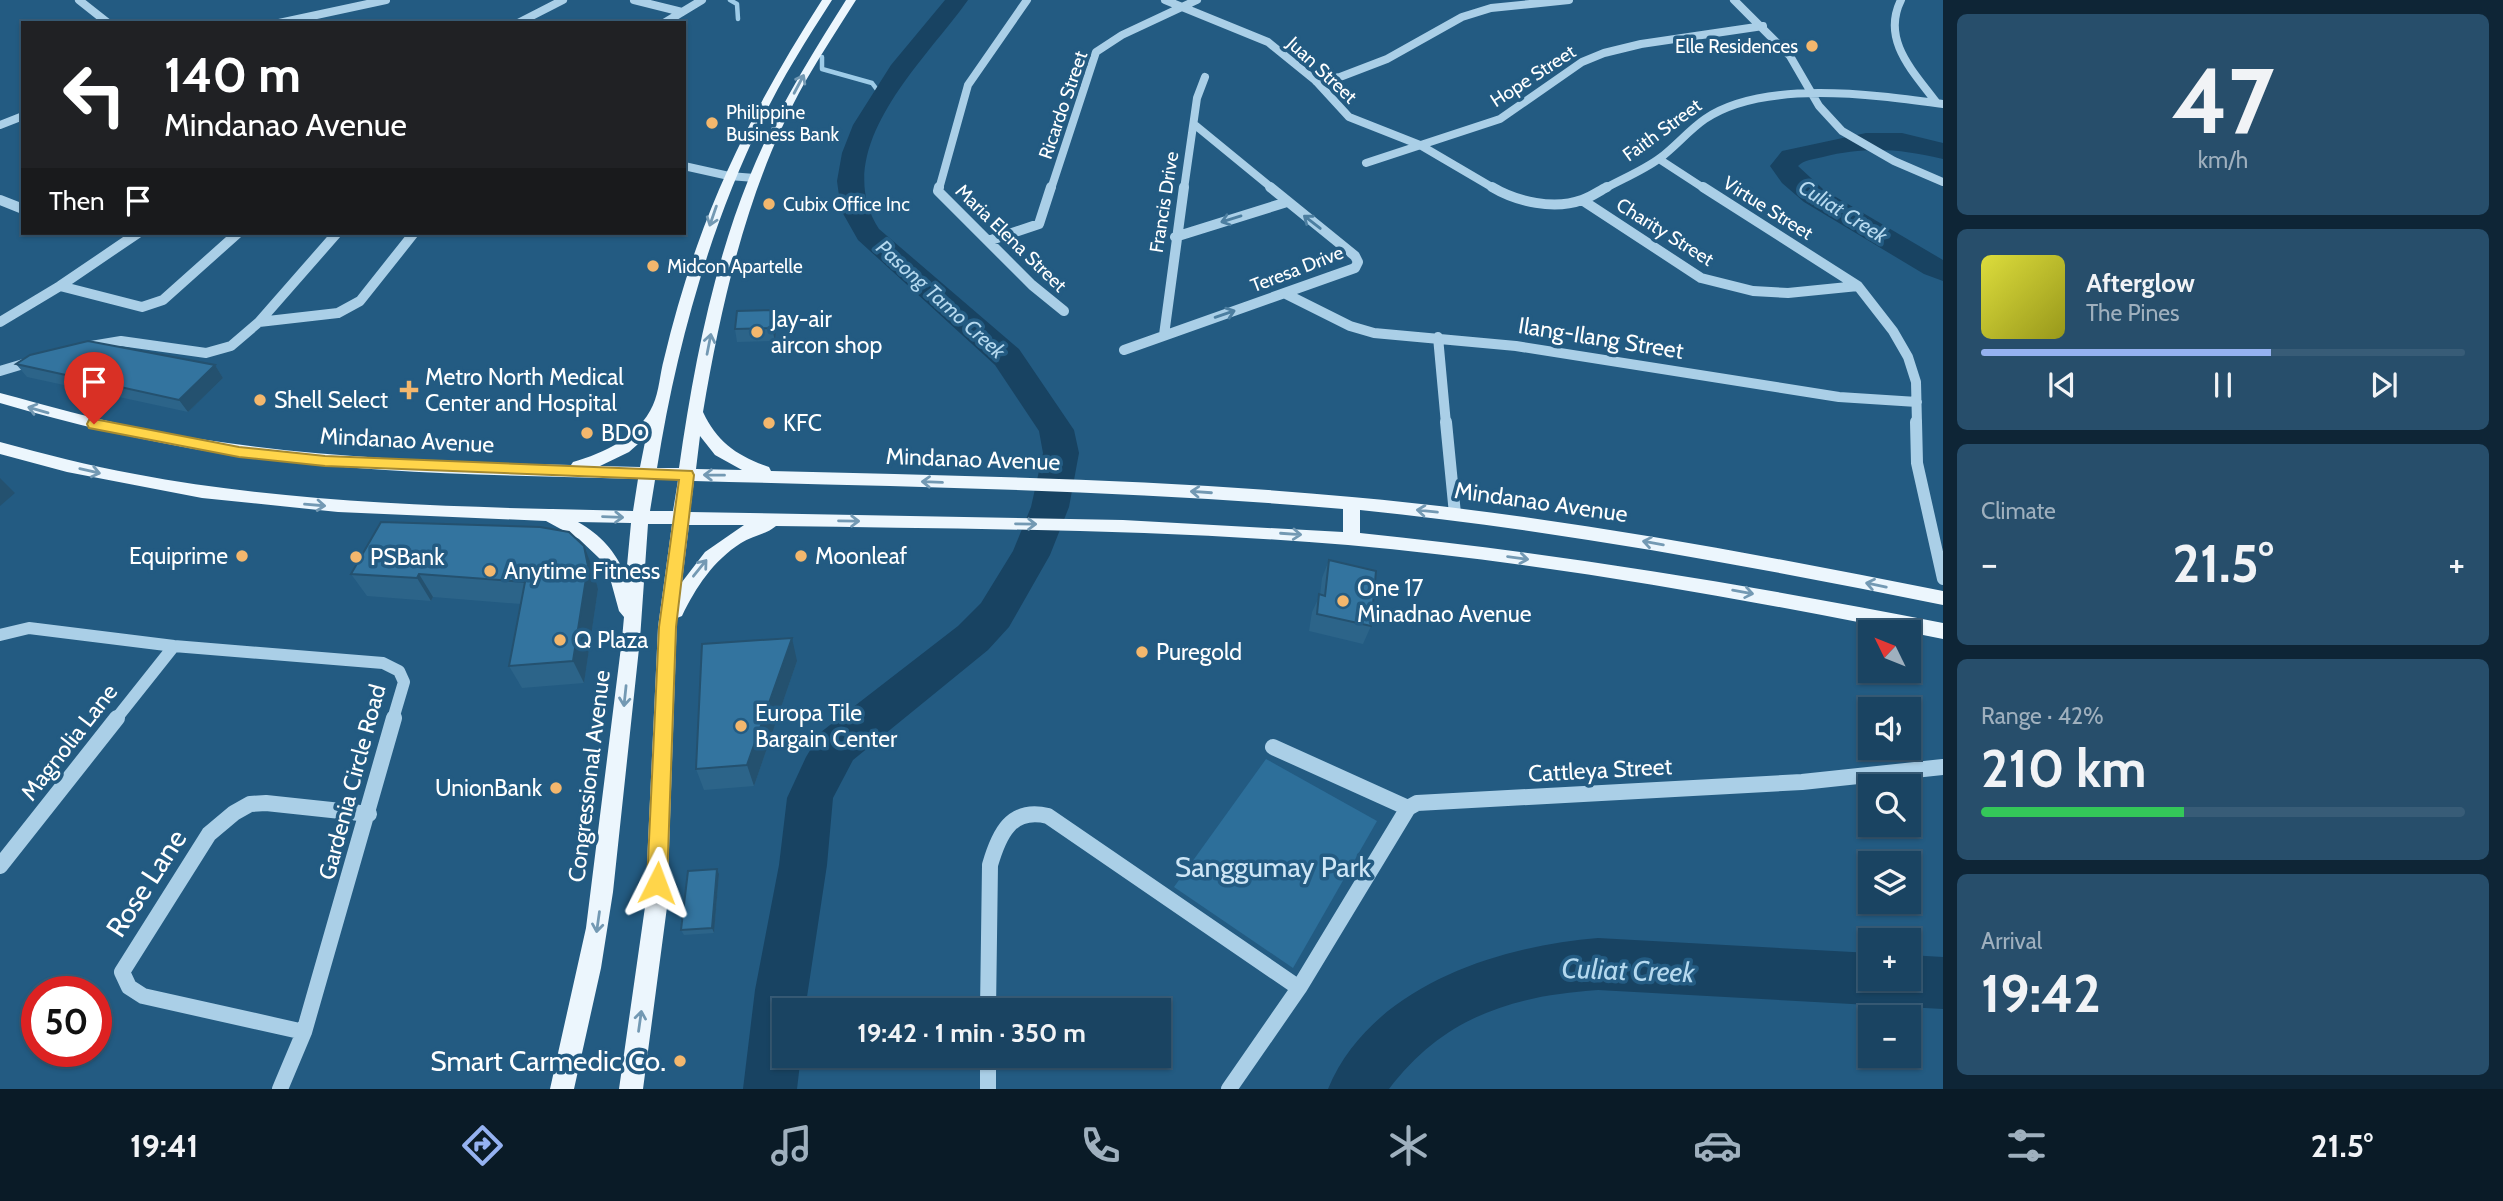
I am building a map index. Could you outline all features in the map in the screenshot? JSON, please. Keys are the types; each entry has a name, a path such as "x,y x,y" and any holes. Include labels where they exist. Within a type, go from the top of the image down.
{"main road":[{"name":"Congressional Avenue","path":"562,1089 597,931 632,628 640,518 647,474 694,271 729,176 769,91 827,0"},
{"path":"631,1089 656,908 667,627 695,410 721,286 755,178 799,83 851,0"},
{"name":"Mindanao Avenue","path":"0,398 121,430 239,452 377,465 1083,486 1352,503 1455,514 1611,536 1748,559 1943,598"},
{"path":"542,471 587,465 618,452 641,434 662,403"},
{"path":"695,410 706,436 726,455 751,468 790,477"},
{"path":"0,448 117,477 268,501 421,512 1069,525 1223,530 1351,539 1494,554 1643,575 1943,631"},
{"path":"1351,539 1352,503"},
{"path":"537,514 582,532 604,550 621,582 632,628"},
{"path":"667,627 690,581 710,556 739,535 781,521"}],"street":[{"path":"79,0 105,21"},
{"path":"288,21 386,0"},
{"path":"521,21 563,0"},
{"path":"634,0 682,12"},
{"path":"667,21 702,0"},
{"name":"Maria Elena Street","path":"1027,0 968,85 938,191 1064,312"},
{"name":"Juan Street","path":"1165,0 1268,42 1316,81 1349,117 1420,145"},
{"name":"Ricardo Street","path":"988,241 1040,224 1096,52 1122,36 1197,0"},
{"path":"1316,81 1340,77 1387,59 1462,17 1491,8 1569,0"},
{"path":"1734,0 1763,26 1790,56 1819,106 1842,131 1868,148 1943,182"},
{"path":"1901,0 1893,19 1893,31 1902,51 1940,103"},
{"name":"Hope Street","path":"1366,163 1500,118 1582,62 1604,52 1763,26"},
{"name":"Francis Drive","path":"1164,335 1175,236 1195,125 1197,91 1205,77"},
{"name":"Faith Street","path":"1420,145 1499,191 1528,202 1562,204 1582,200 1658,159 1690,130 1723,109 1746,102 1812,93 1874,95 1940,103"},
{"path":"0,125 21,117"},
{"name":"Teresa Drive","path":"1124,350 1355,268 1358,262 1355,256 1195,125"},
{"name":"Virtue Street","path":"1658,159 1858,286"},
{"path":"686,166 729,176 755,178"},
{"path":"0,200 21,208"},
{"name":"Charity Street","path":"1582,200 1701,278 1753,291 1788,293 1858,286"},
{"path":"1175,236 1287,202"},
{"path":"0,322 60,286 135,235"},
{"path":"60,286 142,307 152,306 163,300 236,235"},
{"path":"71,351 121,341 172,350 219,351 231,346 259,322 335,235"},
{"path":"259,322 338,313 348,309 360,301 412,235"},
{"path":"1858,286 1893,331 1908,357 1916,382 1917,463 1943,579"},
{"name":"Ilang-Ilang Street","path":"1286,293 1350,326 1387,334 1516,346 1839,397 1917,402"},
{"path":"1437,337 1455,514"},
{"path":"0,371 47,357"},
{"name":"Gardenia Circle Road","path":"0,635 29,628 174,646 383,663 399,671 404,682 369,814 304,1032 279,1089"},
{"name":"Magnolia Lane","path":"0,866 174,646"},
{"path":"1229,1089 1299,988 1408,808 1273,747"},
{"name":"Cattleya Street","path":"1408,808 1417,803 1802,782 1943,767"},
{"name":"Rose Lane","path":"304,1032 143,996 132,991 124,982 122,972 209,834 234,813 250,804 266,803 369,814"},
{"path":"988,998 988,874 992,854 1003,833 1018,818 1031,813 1048,816 1299,988"},
{"path":"988,1068 988,1089"}],"green space":[{"name":"Sanggumay Park","path":"1266,759 1377,821 1293,968 1174,887"}],"building":[{"path":"774,310 772,328 735,329 737,311"},
{"path":"88,341 215,365 179,400 16,364 30,355"},
{"path":"381,522 540,527 569,532 584,546 588,566 573,661 509,666 525,582 419,574 417,578 351,574"},
{"path":"1329,560 1376,571 1371,626 1317,614 1319,594 1325,596"},
{"name":"Europa Tile Bargain Center","path":"792,638 747,765 696,769 702,644"},
{"path":"717,869 712,928 681,930 688,871"}],"waterway":[{"path":"730,0 737,4 738,19"},
{"name":"Pasong Tamo Creek","path":"770,1089 781,990 803,865 810,798 822,771 837,746 973,638 995,615 1031,555 1050,507 1061,453 1056,430 1007,357 868,234 855,210 851,181 855,153 866,125 881,97 957,0"},
{"path":"822,57 822,69 872,83 881,95"},
{"name":"Culiat Creek","path":"1943,151 1902,141 1866,141 1791,157 1784,166 1792,177 1814,196 1943,272"},
{"name":"Culiat Creek","path":"1355,1089 1378,1059 1431,1012 1460,995 1525,973 1598,964 1943,983"}],"place":[{"name":"Elle Residences","path":"1812,46"},
{"name":"Philippine Business Bank","path":"712,123"},
{"name":"Cubix Office Inc","path":"769,204"},
{"name":"Midcon Apartelle","path":"653,266"},
{"name":"Jay-air aircon shop","path":"757,332"},
{"name":"Metro North Medical Center and Hospital","path":"409,390"},
{"name":"Shell Select","path":"260,400"},
{"name":"KFC","path":"769,423"},
{"name":"BDO","path":"587,433"},
{"name":"Equiprime","path":"242,556"},
{"name":"Moonleaf","path":"801,556"},
{"name":"PSBank","path":"356,557"},
{"name":"Anytime Fitness","path":"490,571"},
{"name":"One 17 Minadnao Avenue","path":"1343,601"},
{"name":"Q Plaza","path":"560,640"},
{"name":"Puregold","path":"1142,652"},
{"name":"Europa Tile Bargain Center","path":"741,726"},
{"name":"UnionBank","path":"556,788"},
{"name":"Smart Carmedic Co.","path":"680,1061"}],"route":[{"path":"94,424 239,452 325,461 687,475 667,627 657,883"}]}
